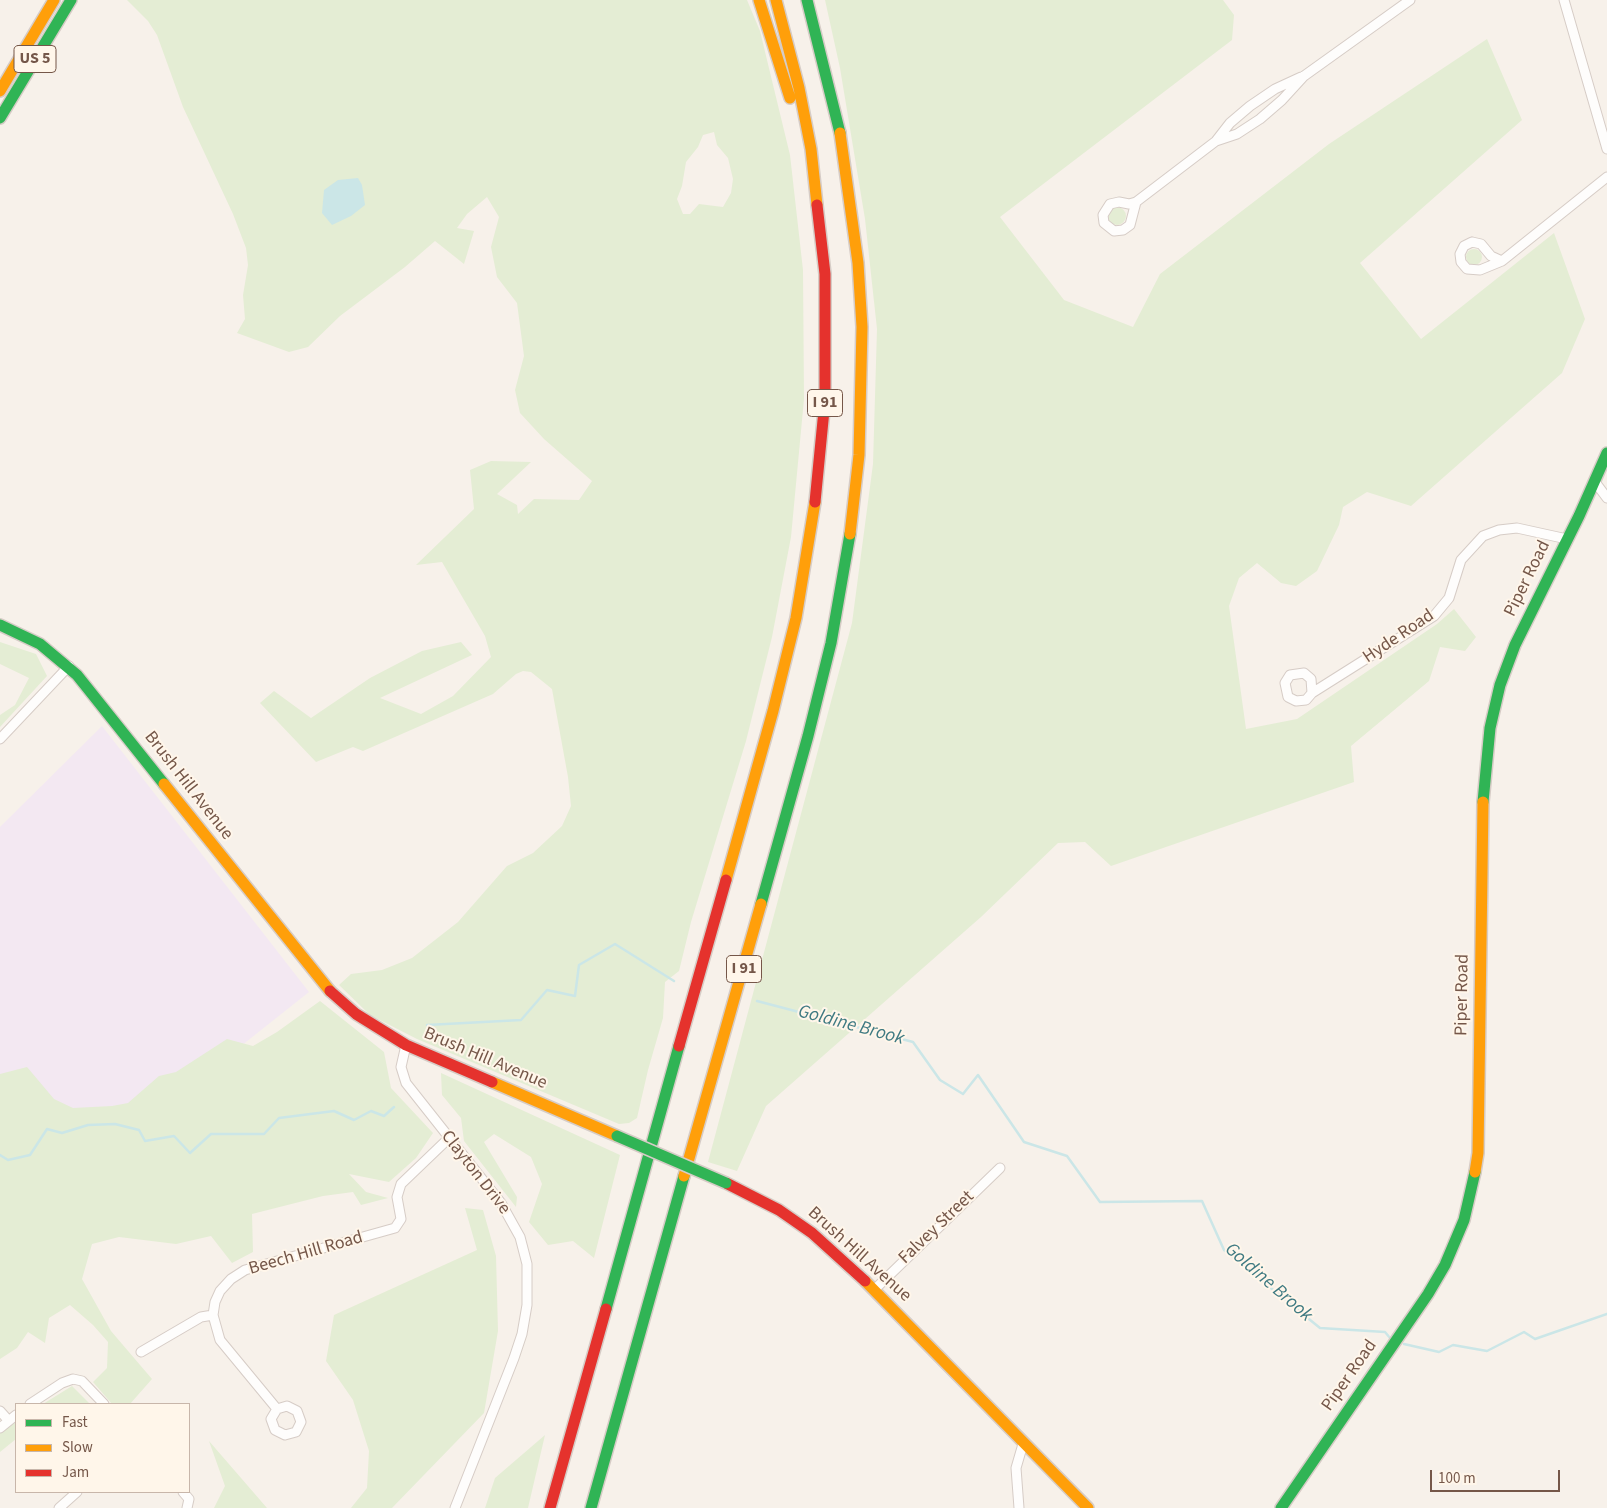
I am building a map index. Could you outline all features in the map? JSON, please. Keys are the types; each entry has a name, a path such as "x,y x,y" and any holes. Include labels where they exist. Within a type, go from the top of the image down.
{"main road":[{"name":"US 5","path":"0,91 54,0"},
{"name":"US 5","path":"0,118 71,0"},
{"path":"759,0 779,57 815,181"},
{"name":"I 91","path":"550,1508 779,687 802,588 821,464 827,369 825,274 815,181 799,88 776,0"},
{"name":"I 91","path":"592,1508 804,752 828,658 847,557 859,455 862,326 851,200 827,75 807,0"},
{"path":"812,0 827,75"},
{"name":"Piper Road","path":"1281,1508 1428,1294 1452,1250 1466,1213 1478,1153 1482,822 1487,748 1496,699 1507,665 1567,539 1601,483 1607,453"},
{"name":"Brush Hill Avenue","path":"0,625 40,644 69,666 322,983 368,1023 406,1044 726,1183 766,1202 798,1222 826,1244 875,1290 1023,1444 1088,1508"}],"street":[{"path":"1216,142 1230,123 1250,106 1275,89 1304,76 1410,0"},
{"path":"1564,0 1607,148"},
{"path":"1136,202 1216,142 1237,134 1260,119 1282,100 1304,76"},
{"path":"1250,106 1260,119"},
{"path":"1502,261 1607,177"},
{"path":"1601,483 1607,498"},
{"name":"Hyde Road","path":"1312,693 1434,616 1449,598 1461,560 1483,536 1499,530 1517,528 1567,539"},
{"path":"0,739 69,666"},
{"name":"Clayton Drive","path":"406,1044 401,1063 404,1079 418,1101 508,1213 525,1251 528,1278 525,1320 514,1358 455,1508"},
{"name":"Beech Hill Road","path":"213,1315 216,1298 222,1288 234,1276 245,1270 395,1228 401,1219 397,1200 401,1184 449,1138"},
{"name":"Falvey Street","path":"875,1290 1000,1168"},
{"path":"141,1352 201,1317 213,1315 216,1332 224,1347 277,1409"},
{"path":"32,1403 68,1380 73,1379 82,1381 103,1403"},
{"path":"0,1411 8,1420"},
{"path":"0,1428 15,1415"},
{"path":"1019,1508 1016,1468 1023,1444"},
{"path":"59,1508 76,1493"},
{"path":"184,1493 189,1499 188,1506"}],"shaded area":[{"path":"102,726 309,992 81,1173 0,1075 0,827"}],"green space":[{"path":"127,0 747,0 760,31 790,155 803,270 804,399 791,537 772,637 746,741 691,922 679,971 665,982 663,1018 637,1118 629,1123 619,1124 417,1039 370,1015 339,985 351,974 382,970 412,958 458,922 507,866 533,853 562,826 571,806 568,777 552,689 531,672 523,671 516,674 493,694 363,751 353,747 316,762 260,703 274,691 311,718 370,678 422,651 461,642 472,655 380,698 421,714 453,696 491,657 485,636 442,562 416,565 474,509 470,470 491,461 531,462 497,494 517,505 518,514 534,499 579,500 592,481 544,439 520,413 515,390 524,356 517,303 497,277 491,247 499,217 487,197 467,214 457,228 474,231 464,264 435,241 405,267 340,316 308,347 289,352 237,333 245,319 243,295 248,265 246,248 233,214 183,107 157,35 148,21","holes":["714,132 717,145 728,158 733,179 731,193 723,207 699,204 690,214 683,214 677,199 682,186 686,162 698,147 703,135"]},
{"path":"825,0 1223,0 1234,15 1232,40 1000,217 1064,300 1133,327 1160,274 1329,144 1487,39 1522,120 1360,263 1421,339 1554,233 1585,319 1562,373 1411,506 1367,492 1343,507 1339,525 1317,571 1296,586 1281,583 1257,563 1239,578 1229,606 1246,729 1297,719 1437,624 1454,609 1476,637 1465,651 1440,647 1429,681 1351,746 1354,782 1111,866 1085,842 1058,843 981,917 766,1106 737,1171 708,1162 852,623 873,464 877,329 865,219 840,68"},
{"path":"1113,207 1121,207 1126,212 1124,223 1113,225 1108,220 1108,212"},
{"path":"1474,249 1482,257 1474,265 1466,257"},
{"path":"0,642 36,654 47,676 0,727 0,715 15,705 29,678 0,664"},
{"path":"320,1001 384,1052 391,1088 433,1133 416,1158 389,1182 349,1174 366,1192 388,1198 361,1205 353,1192 323,1196 252,1214 253,1252 232,1263 211,1236 176,1244 119,1237 92,1244 82,1279 111,1331 152,1379 131,1403 111,1403 93,1382 107,1368 108,1342 93,1325 70,1305 49,1318 45,1343 28,1332 17,1348 0,1359 0,1074 27,1067 54,1099 73,1108 112,1106 128,1103 159,1076 176,1072 227,1039 253,1046 277,1032"},
{"path":"441,1073 620,1155 594,1258 573,1241 548,1245 529,1222 542,1184 531,1157 494,1134 484,1142 517,1197 516,1207 464,1141 461,1118 442,1095"},
{"path":"465,1208 483,1210 496,1256 498,1331 484,1413 392,1508 351,1508 367,1488 369,1451 353,1400 326,1361 334,1315 477,1250"},
{"path":"72,1386 89,1403 45,1403"},
{"path":"15,1423 15,1440 0,1452 0,1428 3,1431"},
{"path":"545,1435 528,1508 485,1508 495,1478"},
{"path":"209,1441 267,1508 214,1508 225,1486"}],"water":[{"path":"358,178 362,185 365,205 351,216 332,225 322,213 324,190 338,180"}],"waterway":[{"name":"Goldine Brook","path":"427,1025 521,1020 547,990 575,996 579,965 615,944 674,981"},
{"name":"Goldine Brook","path":"757,1001 913,1042 940,1080 963,1094 978,1075 1024,1142 1067,1156 1100,1202 1202,1201 1224,1250 1320,1328 1385,1332 1390,1338"},
{"name":"Goldine Brook","path":"0,1155 8,1160 30,1155 47,1129 62,1133 88,1125 115,1124 139,1130 145,1141 174,1136 190,1153 211,1134 264,1134 279,1118 334,1111 354,1120 371,1111 384,1116 394,1107"},
{"name":"Goldine Brook","path":"1404,1344 1439,1352 1453,1345 1487,1351 1524,1332 1535,1339 1607,1314"}],"traffic: fast":[{"path":"0,118 71,0"},
{"path":"807,0 840,133"},
{"path":"1483,802 1490,728 1500,685 1515,645 1579,516 1607,453"},
{"path":"761,904 808,736 831,643 850,534"},
{"path":"0,625 40,644 77,675 164,784"},
{"path":"606,1309 679,1046"},
{"path":"617,1136 726,1183"},
{"path":"1281,1508 1428,1294 1445,1265 1464,1220 1475,1172"},
{"path":"591,1508 684,1176"}],"traffic: slow":[{"path":"0,91 54,0"},
{"path":"759,0 790,98"},
{"path":"776,0 799,88 811,149 817,205"},
{"path":"840,133 858,263 862,327 859,455 850,534"},
{"path":"726,880 773,711 796,618 815,502"},
{"path":"164,784 330,991"},
{"path":"1475,1172 1478,1153 1483,802"},
{"path":"684,1176 761,904"},
{"path":"492,1082 617,1136"},
{"path":"865,1281 1088,1508"}],"traffic: jam":[{"path":"815,502 825,400 825,274 817,205"},
{"path":"679,1046 726,880"},
{"path":"330,991 356,1014 406,1045 492,1082"},
{"path":"726,1183 779,1210 812,1233 865,1281"},
{"path":"550,1508 606,1309"}]}
